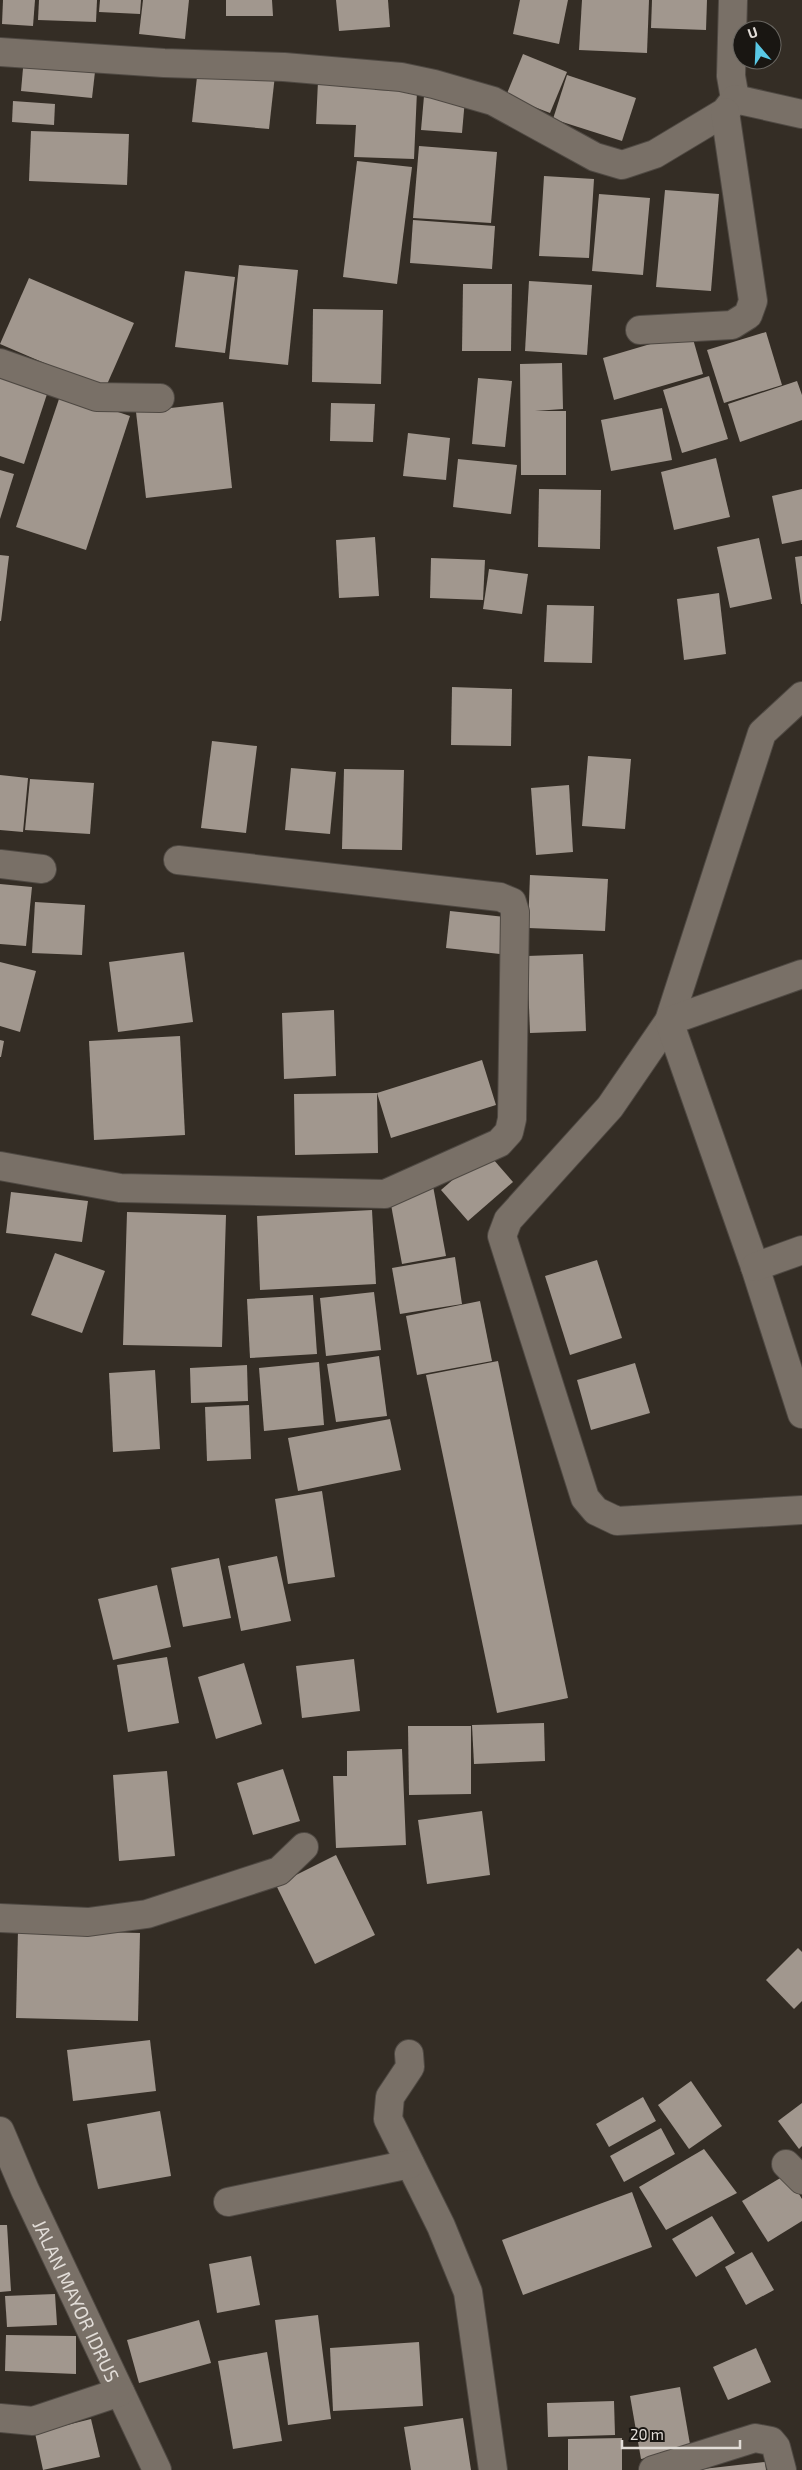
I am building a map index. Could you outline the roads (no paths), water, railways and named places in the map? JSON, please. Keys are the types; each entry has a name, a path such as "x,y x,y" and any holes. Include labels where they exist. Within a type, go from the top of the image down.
{"street":[{"path":"640,330 732,325 748,315 753,301 730,105 733,0"},
{"path":"0,52 164,63 284,67 401,77 434,84 493,102 596,157 622,165 655,154 730,105 802,114"},
{"path":"0,363 97,397 160,398"},
{"path":"802,696 762,733 668,1021 610,1107 508,1220 502,1236 585,1498 596,1511 617,1521 802,1510"},
{"path":"0,1166 120,1188 385,1194 499,1143 509,1132 512,1120 515,912 512,902 500,897 178,860"},
{"path":"0,864 42,869"},
{"path":"668,1021 802,974"},
{"path":"668,1021 755,1267 802,1414"},
{"path":"755,1267 802,1250"},
{"path":"0,1918 88,1922 147,1914 279,1872 304,1847"},
{"path":"409,2054 410,2067 390,2097 388,2119 441,2226 468,2292 493,2470"},
{"name":"JALAN MAYOR IDRUS","path":"0,2131 25,2190 157,2470"},
{"path":"228,2202 410,2164"},
{"path":"0,2418 33,2421 120,2392"},
{"path":"654,2470 755,2438 771,2441 776,2447 782,2470"}]}
